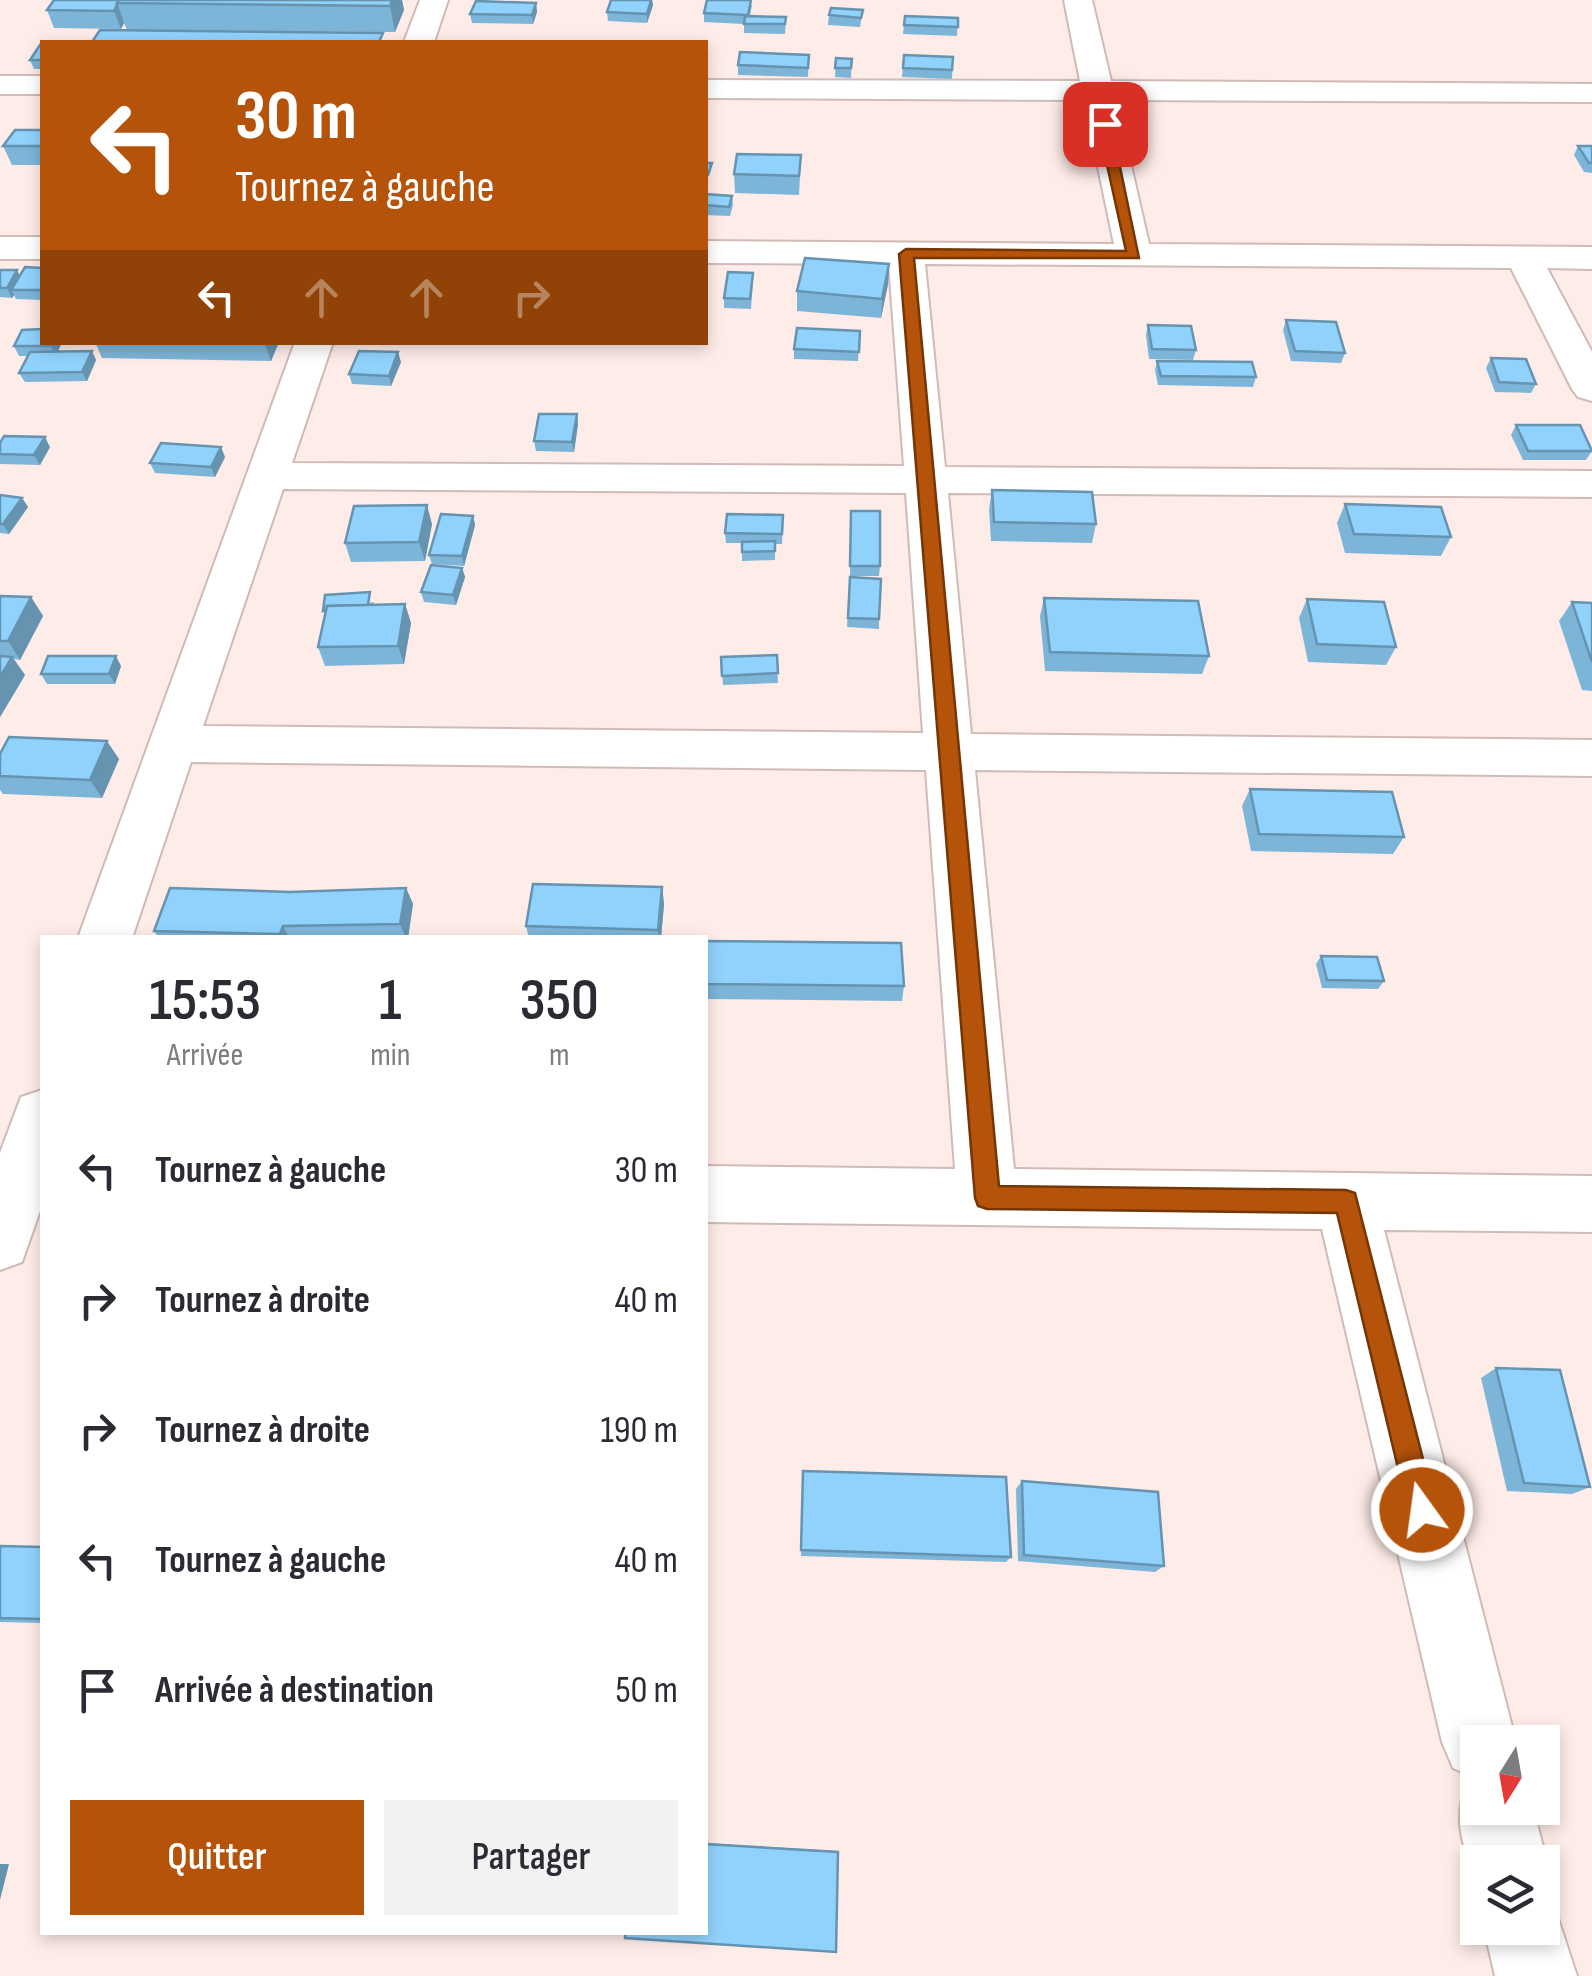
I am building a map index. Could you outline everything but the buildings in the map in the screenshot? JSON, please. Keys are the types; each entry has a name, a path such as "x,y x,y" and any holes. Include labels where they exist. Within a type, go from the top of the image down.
{"street":[{"path":"420,40 434,0"},
{"path":"1078,0 1134,255"},
{"path":"0,85 40,85"},
{"path":"708,89 1592,93"},
{"path":"0,248 40,248"},
{"path":"708,252 1592,258"},
{"path":"906,254 987,1198"},
{"path":"1524,258 1592,389"},
{"path":"106,935 313,345"},
{"path":"268,476 1592,484"},
{"path":"173,744 1592,758"},
{"path":"0,1240 40,1122"},
{"path":"708,1194 1592,1204"},
{"path":"1346,1202 1475,1725"},
{"path":"1528,1945 1536,1976"}],"route":[{"path":"1105,124 1134,255 906,254 987,1198 1346,1202 1422,1510"}]}
